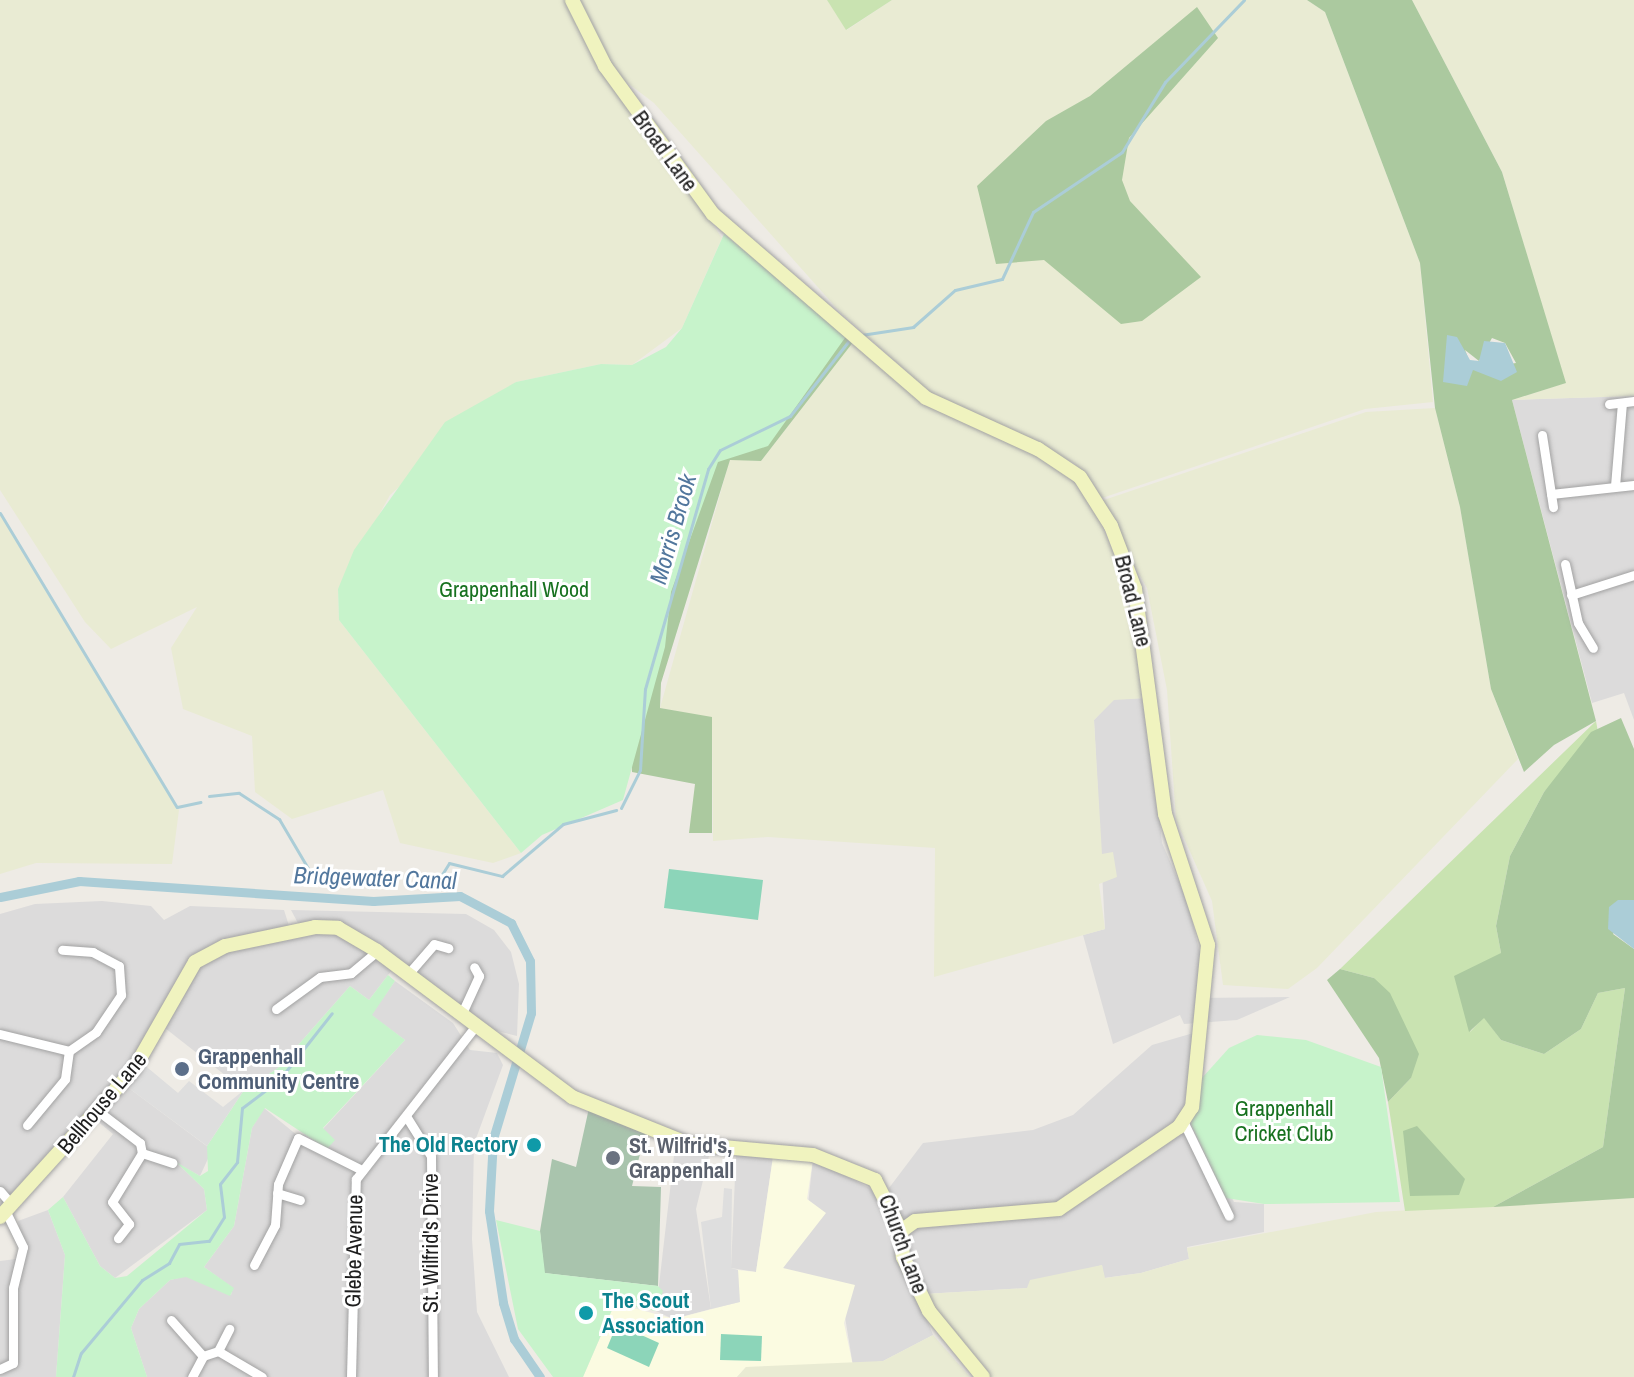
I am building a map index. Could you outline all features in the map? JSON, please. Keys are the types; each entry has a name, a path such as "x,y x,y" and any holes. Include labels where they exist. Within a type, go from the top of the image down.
{"street":[{"name":"Broad Lane","path":"572,0 605,66 700,199 926,398 1067,466 1098,502 1121,550 1146,645 1165,814 1208,945 1193,1099 1184,1123"},
{"path":"1609,404 1634,401"},
{"path":"1615,486 1622,403"},
{"path":"1542,435 1553,507"},
{"path":"1551,494 1634,485"},
{"path":"1565,564 1571,595 1593,648"},
{"path":"1571,595 1634,575"},
{"name":"Bellhouse Lane","path":"6,1212 98,1111 209,952 315,927 338,928 409,973 477,1024 513,1056"},
{"path":"409,973 434,944 448,948"},
{"path":"27,1125 65,1079 69,1051 96,1032 121,995 119,966 93,952 62,950"},
{"path":"276,1009 320,977 358,969 377,951"},
{"path":"462,1013 479,976 474,967"},
{"name":"Glebe Avenue","path":"351,1377 356,1179 477,1024"},
{"path":"0,1034 69,1051"},
{"name":"Church Lane","path":"513,1056 564,1093 673,1140 813,1155 875,1180 901,1231 903,1257 929,1311 983,1377"},
{"path":"98,1111 142,1153 172,1163"},
{"name":"St. Wilfrid's Drive","path":"406,1116 431,1156 433,1377"},
{"path":"901,1231 915,1221 1052,1212 1184,1123 1229,1216"},
{"path":"254,1265 275,1225 277,1193 298,1138 362,1170"},
{"path":"118,1238 129,1224 112,1202 142,1153"},
{"path":"0,1191 6,1212 23,1247 13,1288 13,1363 0,1369"},
{"path":"277,1193 300,1200"},
{"path":"171,1320 203,1356"},
{"path":"192,1377 203,1356 218,1351 229,1329"},
{"path":"218,1351 262,1377"}],"shaded area":[{"path":"0,0 827,0 847,30 892,0 1307,0 1325,12 1420,263 1433,402 1365,409 1102,498 1074,463 933,395 840,312 654,103 605,66 722,238 682,328 632,365 601,364 516,382 390,495 338,589 339,620 521,853 493,863 400,843 383,790 292,819 255,792 252,736 183,709 171,648 197,607 111,649 85,622 0,490"},
{"path":"1412,0 1634,0 1634,396 1512,400 1565,383 1502,172"},
{"path":"854,341 987,432 1068,471 1090,498 1131,594 1147,698 1114,700 1094,720 1102,854 1113,852 1117,877 1099,884 1105,929 934,977 935,848 768,837 713,841 712,718 660,708 730,459 761,461"},
{"path":"1634,396 1634,720 1624,693 1592,703 1512,400"},
{"path":"1435,408 1460,507 1491,689 1518,759 1317,968 1288,989 1223,985 1212,901 1176,820 1167,690 1147,588 1098,502 1366,412"},
{"path":"0,513 179,810 172,864 36,863 0,874"},
{"path":"1147,698 1162,843 1188,903 1200,954 1196,998 1290,997 1237,1020 1184,1024 1180,1015 1113,1044 1083,935 1105,929 1094,720 1114,699"},
{"path":"102,901 151,906 164,920 190,906 284,910 290,929 300,927 291,910 466,914 494,930 511,952 519,984 517,1036 494,1030 398,962 369,1000 350,986 278,1068 244,1090 156,1021 118,1080 212,1150 200,1176 177,1163 204,1189 207,1210 115,1278 100,1266 63,1197 113,1134 90,1115 0,1207 0,914 35,904"},
{"path":"395,981 453,1023 470,1050 497,1053 503,1065 474,1144 472,1239 477,1312 509,1377 147,1377 131,1328 139,1309 170,1280 187,1276 231,1295 233,1288 204,1267 234,1226 252,1128 264,1108 298,1136 323,1129 405,1040 371,1015"},
{"path":"1197,1032 1182,1118 1200,1133 1234,1202 1264,1204 1264,1232 1187,1247 1189,1259 1141,1273 1104,1278 1102,1265 1027,1288 924,1294 904,1247 912,1220 899,1215 889,1188 923,1143 1033,1130 1073,1115 1152,1045"},
{"path":"142,1063 178,1093 189,1081 223,1107 244,1090 207,1146 126,1086"},
{"path":"589,1108 646,1130 632,1186 661,1187 658,1286 544,1273 540,1231 552,1159 576,1167"},
{"path":"675,1147 710,1152 696,1209 711,1309 673,1319 656,1311"},
{"path":"736,1155 773,1157 756,1272 731,1268"},
{"path":"773,1157 813,1159 807,1199 826,1213 783,1268 855,1285 844,1323 853,1366 746,1367 737,1377 583,1377 615,1303 674,1319 739,1302 738,1270 756,1272"},
{"path":"813,1159 877,1192 933,1335 883,1361 853,1366 845,1317 783,1268 805,1232"},
{"path":"724,1188 732,1189 731,1268 738,1270 740,1302 711,1309 701,1222 722,1217"},
{"path":"1634,1198 1634,1377 990,1377 924,1294 1027,1288 1030,1280 1102,1265 1105,1278 1141,1273 1189,1259 1187,1248 1376,1212"},
{"path":"48,1210 65,1255 56,1377 0,1377 0,1261 24,1258 18,1221"},
{"path":"933,1335 970,1377 737,1377 746,1367 883,1361"}],"green space":[{"path":"827,0 892,0 846,30"},
{"path":"1307,0 1412,0 1502,172 1566,383 1512,400 1596,721 1554,745 1524,772 1491,689 1460,507 1435,408 1420,263 1325,12","holes":["1492,338 1505,343 1516,363 1473,370 1465,350 1479,361"]},
{"path":"1197,7 1218,38 1129,138 1122,180 1130,201 1201,277 1142,321 1121,324 1044,260 996,264 977,186 1046,121 1090,96"},
{"name":"Grappenhall Wood","path":"724,234 847,335 768,446 718,462 671,592 665,647 623,800 542,835 521,853 339,620 338,589 354,550 445,422 516,382 601,364 632,365 666,347 682,328"},
{"path":"793,289 854,341 761,461 730,460 661,683 660,708 712,717 712,833 689,833 695,784 632,772 617,475"},
{"path":"1621,718 1634,749 1634,900 1613,934 1634,949 1634,1198 1493,1207 1603,1147 1625,988 1598,993 1581,1029 1544,1054 1501,1040 1484,1018 1469,1032 1454,976 1501,953 1496,926 1510,856 1544,792 1591,732"},
{"path":"1596,721 1598,732 1544,792 1510,856 1496,926 1501,953 1470,1032 1484,1017 1501,1040 1544,1054 1581,1029 1598,993 1625,988 1603,1147 1493,1207 1405,1211 1388,1102 1411,1078 1374,978 1340,969"},
{"path":"669,869 763,880 758,920 664,908"},
{"path":"1340,969 1374,978 1390,993 1419,1054 1411,1078 1388,1102 1379,1058 1327,980"},
{"path":"388,975 395,981 372,1015 405,1040 323,1128 335,1140 327,1149 265,1108 252,1128 234,1226 204,1267 234,1288 230,1296 186,1277 170,1280 139,1309 131,1328 147,1377 56,1377 65,1255 48,1210 63,1197 100,1266 115,1278 127,1276 207,1210 204,1189 176,1162 200,1176 208,1171 207,1146 244,1090 278,1068 350,986 369,1000"},
{"name":"Grappenhall Cricket Club","path":"1257,1035 1306,1040 1381,1067 1400,1202 1264,1204 1226,1198 1191,1124 1202,1078 1229,1048"},
{"path":"1417,1126 1465,1179 1459,1195 1410,1196 1403,1131"},
{"path":"496,1220 540,1231 545,1273 658,1286 663,1291 656,1311 615,1303 583,1377 553,1377 518,1329"},
{"path":"617,1324 659,1343 649,1367 607,1348"},
{"path":"721,1334 762,1336 761,1361 720,1360"}],"water":[{"path":"1447,335 1457,337 1470,360 1479,361 1484,341 1505,343 1517,372 1501,381 1473,370 1467,386 1443,382"},
{"path":"1618,900 1634,900 1634,949 1608,929 1609,907"}],"waterway":[{"name":"Morris Brook","path":"861,335 913,327 955,290 1002,279 1033,212 1122,152 1165,82 1244,0"},
{"name":"Morris Brook","path":"621,808 640,770 645,689 708,469 720,450 790,416 851,338"},
{"path":"0,513 177,807 200,802"},
{"path":"209,796 239,793 279,819 315,880"},
{"name":"Morris Brook","path":"441,876 449,863 502,876 563,824 616,810"},
{"name":"Bridgewater Canal","path":"0,897 79,881 373,901 460,896 511,923 530,961 531,1013 493,1139 489,1211 503,1303 514,1339 540,1377"},
{"name":"Morris Brook","path":"73,1377 81,1353 142,1280 169,1263 179,1244 209,1241 224,1217 220,1184 237,1162 242,1108 279,1080 332,1013"}],"place":[{"name":"Grappenhall Community Centre","path":"182,1069"},
{"name":"The Old Rectory","path":"534,1145"},
{"name":"St. Wilfrid's, Grappenhall","path":"613,1158"},
{"name":"The Scout Association","path":"586,1313"}]}
